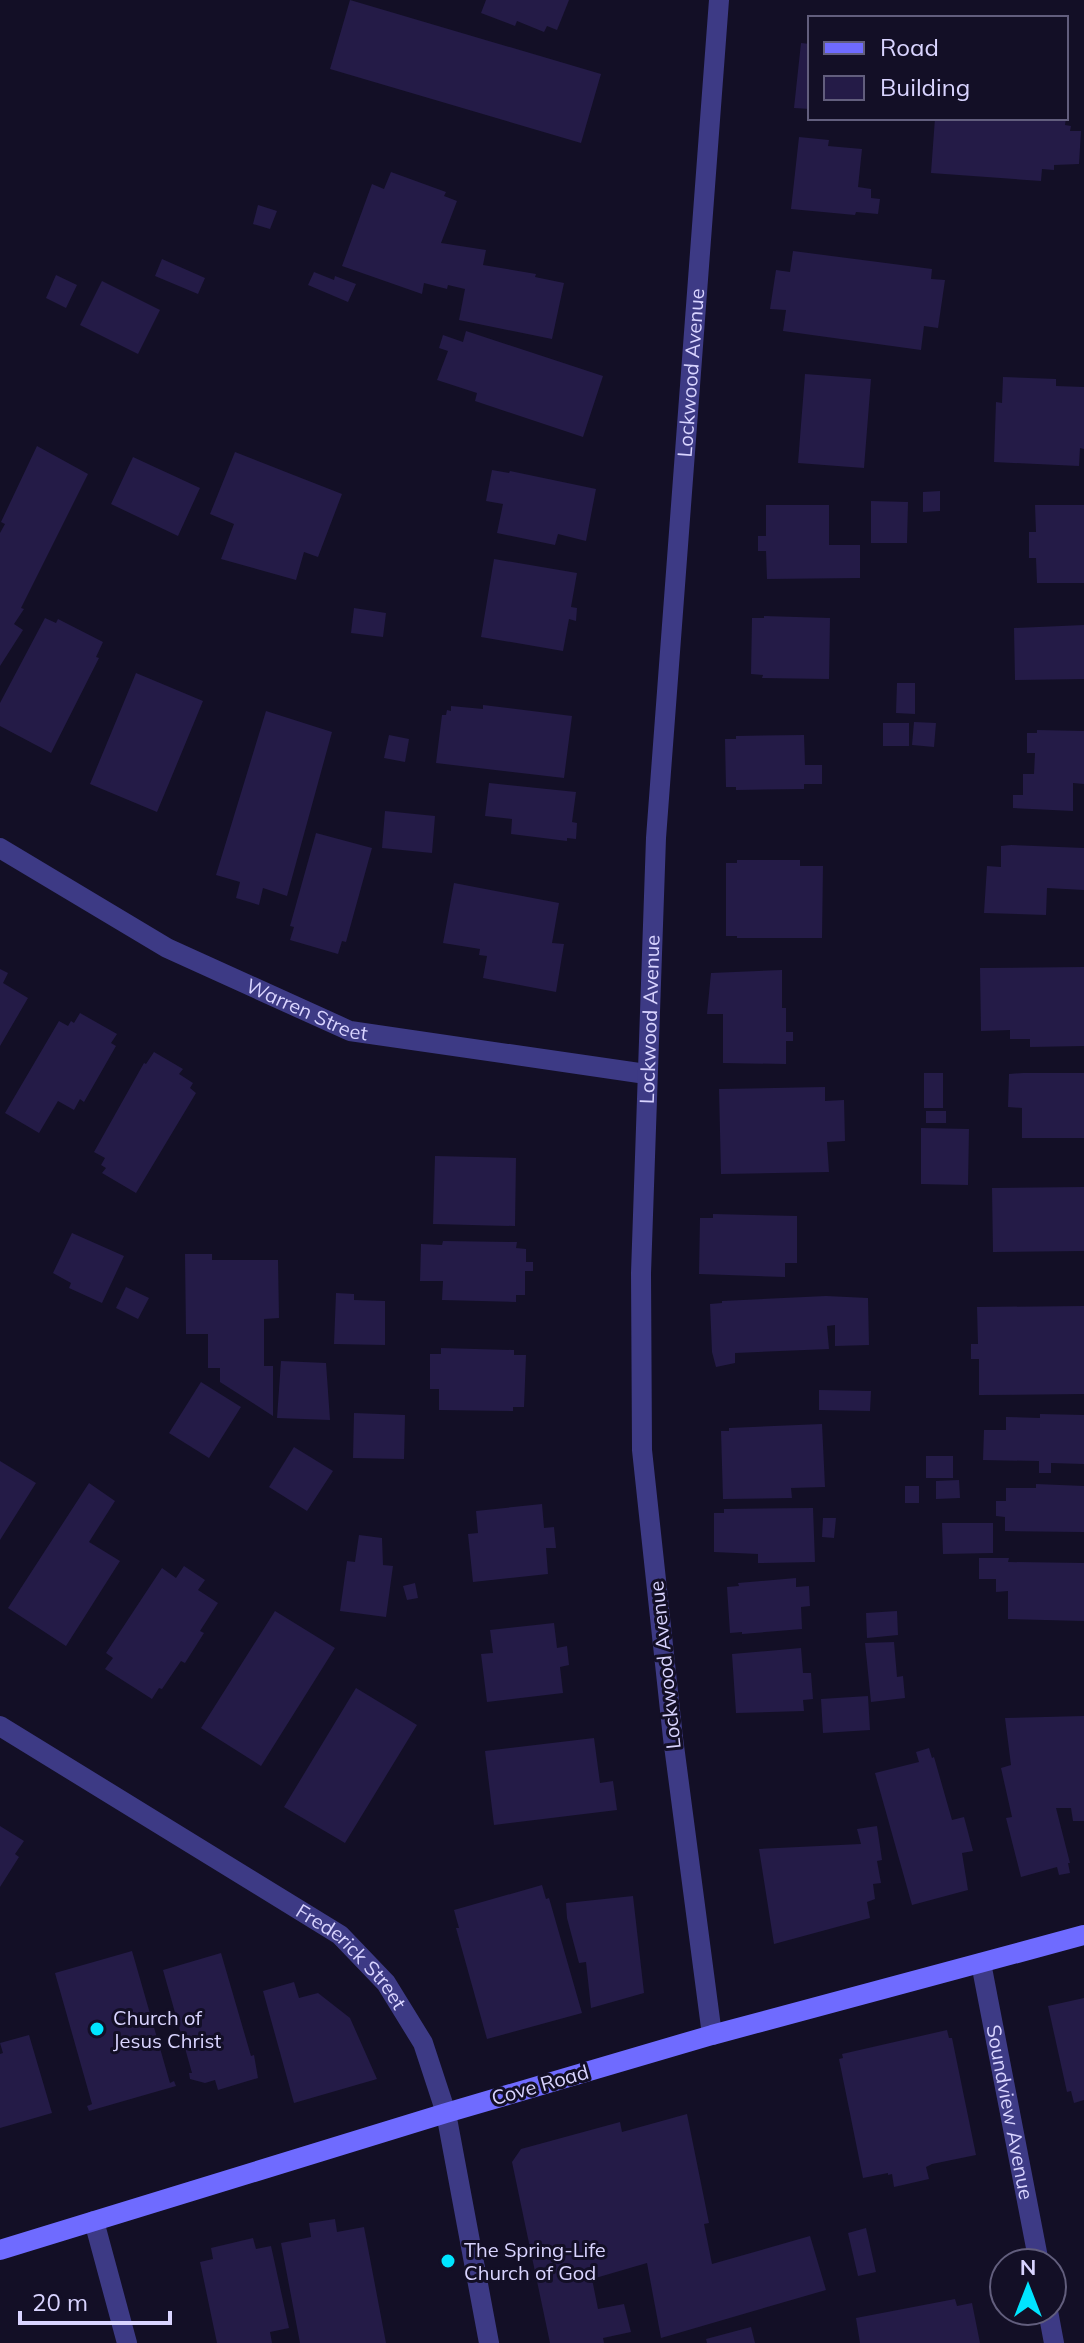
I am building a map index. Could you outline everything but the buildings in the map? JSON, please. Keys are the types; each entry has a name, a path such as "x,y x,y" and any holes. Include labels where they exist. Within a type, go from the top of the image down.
{"main road":[{"name":"Cove Road","path":"0,2250 712,2035 1084,1935"}],"street":[{"name":"Lockwood Avenue","path":"712,2035 673,1738 642,1450 641,1273 656,838 719,0"},
{"name":"Warren Street","path":"0,848 167,948 350,1031 646,1074"},
{"name":"Frederick Street","path":"0,1726 340,1935 386,1983 423,2043 446,2113 489,2343"},
{"name":"Soundview Avenue","path":"981,1963 1036,2247"},
{"path":"94,2221 127,2343"}],"place":[{"name":"Church of Jesus Christ","path":"97,2029"},
{"name":"The Spring-Life Church of God","path":"448,2261"}]}
